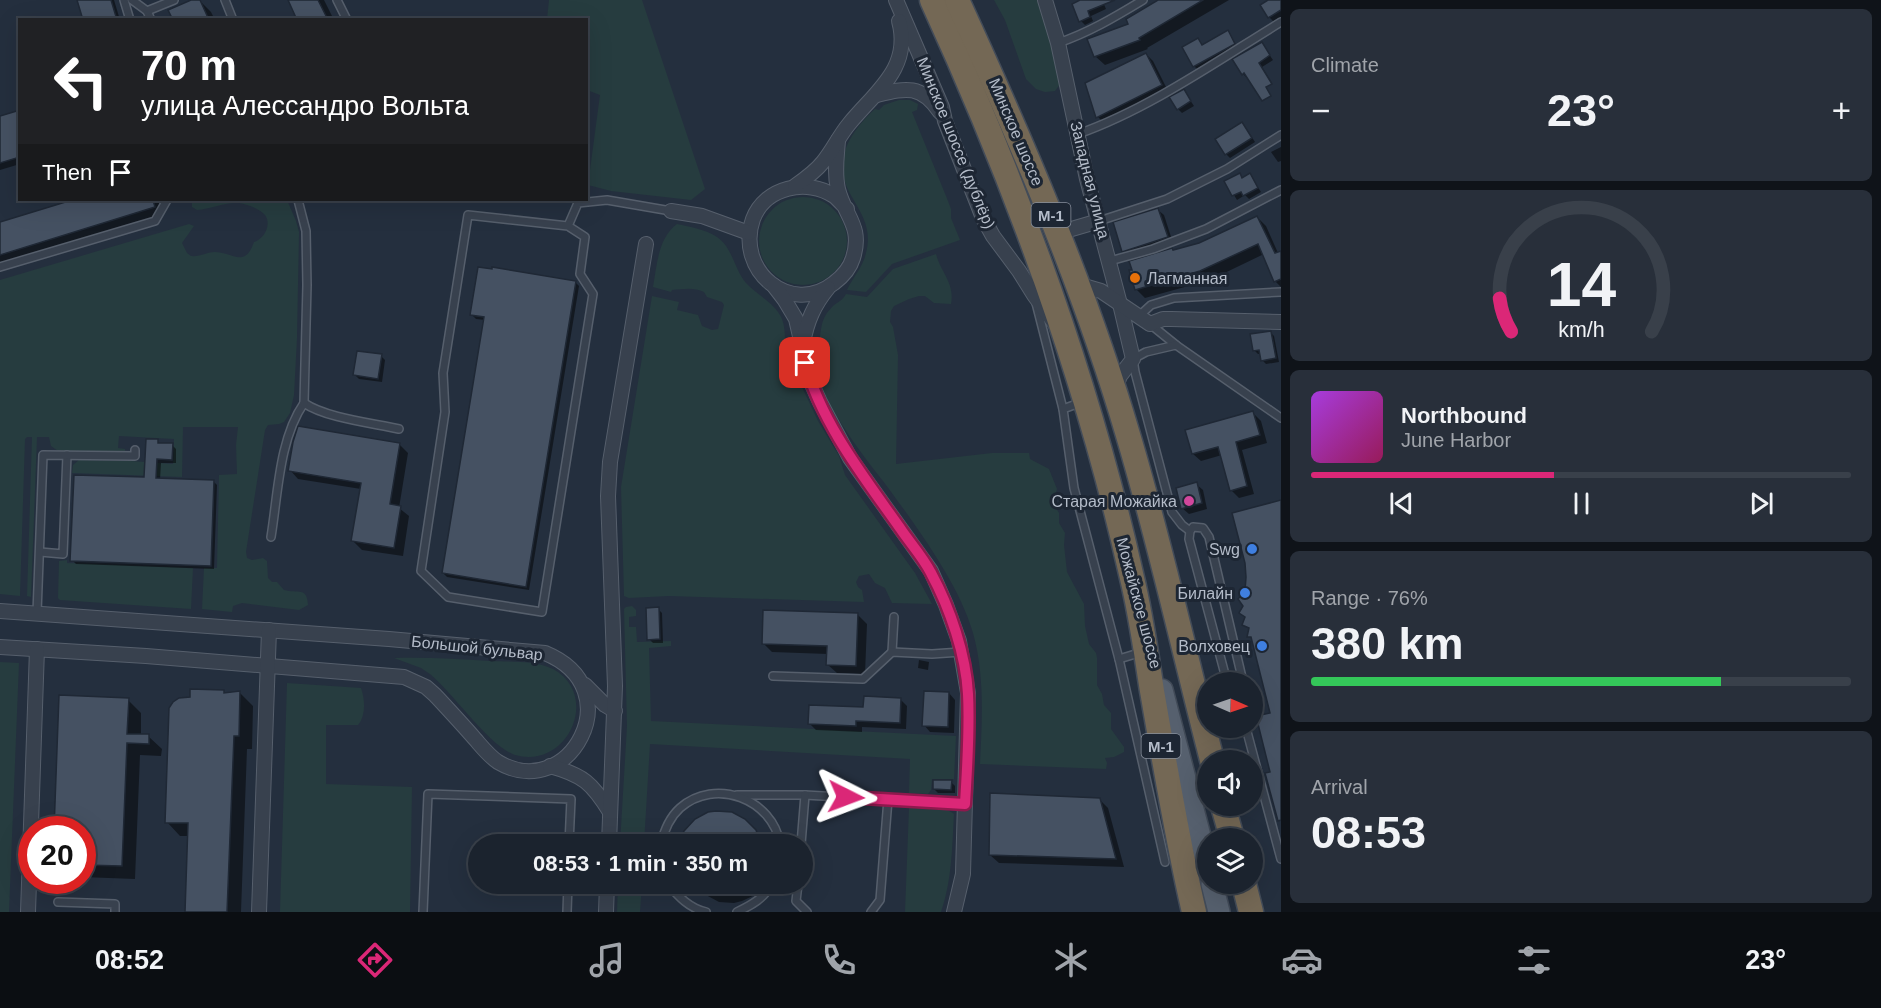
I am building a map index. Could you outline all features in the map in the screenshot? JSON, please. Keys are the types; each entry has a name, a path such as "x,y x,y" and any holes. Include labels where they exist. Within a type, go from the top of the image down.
{"highway":[{"name":"Минское шоссе","path":"932,0 983,116 1027,227 1066,340"},
{"name":"Минское шоссе","path":"957,0 1058,232 1128,436"},
{"name":"Можайское шоссе","path":"1066,340 1074,405 1106,473 1133,579"},
{"name":"Можайское шоссе","path":"1128,436 1209,750"},
{"name":"М-1","path":"1133,579 1176,830 1194,912"},
{"path":"1246,894 1251,912"}],"main road":[{"name":"Можайское шоссе","path":"1133,579 1198,828"},
{"path":"1214,894 1218,912"}],"street":[{"path":"795,186 822,163 847,126 877,95 897,65 903,34 895,0"},
{"name":"Минское шоссе (дублёр)","path":"895,0 942,107 945,121 993,236 1066,340"},
{"name":"Западная улица","path":"1045,0 1058,43 1087,179 1110,261 1133,359"},
{"path":"877,95 907,89 920,93 932,100 945,121"},
{"path":"802,348 808,320 818,300 843,276 853,261 857,243 855,225 839,193 836,178 838,140"},
{"path":"847,209 834,196 812,187 795,186 781,190 765,201 754,215 749,233 749,248 753,263 784,299 796,319 810,380 820,402 850,458 930,571 946,604 959,641 968,693 963,873 954,912"},
{"path":"671,211 702,216 749,233"},
{"path":"1058,232 1099,221"},
{"path":"609,834 615,711 608,496 610,462 646,244"},
{"path":"1077,284 1101,291 1145,320 1281,322"},
{"path":"774,286 787,292 801,294 815,293 829,288"},
{"path":"1114,391 1120,376 1133,359"},
{"name":"Большой бульвар","path":"0,611 400,640 545,654 563,662 579,680 587,699 588,708 584,731 572,752 550,766"},
{"path":"259,912 269,630"},
{"path":"0,647 404,677 421,684 435,695 497,761 506,766 527,770 550,766 568,771 583,778 597,791 610,812"},
{"path":"28,912 37,649"},
{"path":"579,680 604,705 615,711"},
{"path":"606,912 607,894"}],"lane":[{"path":"124,0 129,18"},
{"path":"132,0 147,11 150,18"},
{"path":"147,11 174,0"},
{"path":"225,0 232,18"},
{"path":"337,0 346,18"},
{"path":"1058,43 1112,19 1143,0"},
{"path":"1078,134 1096,128 1172,89 1281,22"},
{"path":"1099,221 1167,199 1227,169 1281,135"},
{"path":"1110,261 1153,249 1206,229 1281,190"},
{"path":"568,226 578,203 607,200 671,211"},
{"path":"0,267 155,220 166,201"},
{"path":"271,537 286,440 295,416 304,403 306,231 298,201"},
{"path":"468,215 568,226 585,237 580,273 593,294 542,612 448,597 421,571 445,412 443,373 468,215"},
{"path":"1281,292 1174,298 1150,305 1145,320 1176,345 1281,417"},
{"path":"1034,295 1074,405 1074,488 1119,660 1165,862"},
{"path":"1176,345 1146,352 1133,359 1172,513 1190,531"},
{"path":"304,403 328,413 399,429"},
{"path":"37,613 43,455 135,456 135,450"},
{"path":"40,552 63,554 67,455"},
{"path":"1224,672 1189,539 1193,527 1203,528 1209,537 1241,672"},
{"path":"773,676 863,679 892,652 894,617"},
{"path":"1119,660 1145,651"},
{"path":"892,652 932,654 961,652"},
{"path":"1249,738 1281,859"},
{"path":"664,834 667,824 680,808 697,798 717,793 805,795 965,804"},
{"path":"423,912 428,794 571,800 569,834"},
{"path":"737,795 755,804 769,818 777,834"},
{"path":"802,834 805,795"},
{"path":"871,912 880,900 888,799"},
{"path":"567,912 568,894"},
{"path":"676,894 696,909 706,912"},
{"path":"736,912 753,905 766,894"},
{"path":"797,894 796,901 807,912"},
{"path":"58,902 115,903 115,912"}],"green space":[{"path":"549,0 642,0 705,189 691,200 611,191 588,185 600,95 588,90 588,18 547,18"},
{"path":"994,0 1039,0 1061,83 1055,91 1045,92 1036,89 1026,79 1005,20"},
{"path":"899,100 910,100 918,104 917,110 912,112 951,209 951,218 960,240 892,264 866,292 847,290 865,258 868,237 863,217 846,184 843,161 846,150 857,129 875,109 879,110 884,105"},
{"path":"803,197 820,201 834,210 843,224 847,241 843,258 834,272 820,281 803,285 786,281 772,272 763,258 759,241 763,224 772,210 786,201"},
{"path":"192,201 287,201 296,221 299,232 294,395 290,413 284,422 268,425 265,430 246,552 247,558 252,560 263,558 267,561 268,578 272,582 277,582 284,590 304,593 308,605 299,610 242,603 233,606 232,612 202,609 204,568 217,568 219,475 237,474 238,427 183,427 182,477 72,473 73,465 79,460 173,464 174,439 119,436 118,448 125,449 125,452 58,451 51,446 49,437 37,437 31,597 27,596 32,437 27,437 25,439 20,596 0,594 0,280 189,224 194,226 182,243 191,256 215,252 243,257 266,231 268,223 265,215 253,207 233,203 197,210 192,207"},
{"path":"677,224 708,232 717,237 727,247 746,283 771,304 779,314 782,319 789,360 794,359 802,387 818,421 839,456 845,475 915,573 932,604 892,603 885,588 875,583 869,574 859,576 856,582 862,590 864,602 669,596 629,598 624,596 621,487 652,296 679,302 677,310 698,315 702,326 712,330 718,329 724,305 696,289 672,290 671,292 653,287 662,244"},
{"path":"936,254 951,290 951,304 934,303 925,296 919,296 894,306 891,311 890,322 898,355 896,464 992,453 1029,453 1030,459 1049,469 1057,489 1053,503 1059,513 1059,523 1065,533 1067,572 1084,604 1089,644 1096,653 1097,685 1104,705 1111,713 1111,729 1124,747 1124,752 1105,758 1106,769 980,764 981,682 977,649 966,614 947,574 934,554 841,424 817,375 814,360 821,328 833,306 846,294 867,297 893,269"},
{"path":"67,560 67,563 193,568 191,609 60,600 58,598 59,561"},
{"path":"632,606 636,610 636,616 629,617 629,627 636,627 637,642 671,641 671,646 649,648 651,721 956,736 954,779 932,779 931,790 928,794 909,793 910,759 650,744 645,834 621,834 627,726 624,609"},
{"path":"394,658 522,662 546,666 567,681 575,696 576,712 572,727 563,741 550,752 534,757 515,755 494,742 430,674 421,668"},
{"path":"0,662 19,663 9,912 0,912"},
{"path":"287,683 361,688 364,707 358,725 326,725 326,784 412,787 410,912 280,912"},
{"path":"909,808 939,808 954,814 949,876 941,912 905,912"},
{"path":"618,894 641,894 640,912 617,912"}],"building":[{"path":"77,0 111,0 116,18 82,18"},
{"path":"191,0 200,0 208,18 172,18 168,10"},
{"path":"288,0 318,0 327,18 296,18"},
{"path":"1080,0 1115,0 1088,11 1090,17 1079,22 1072,4"},
{"path":"1158,0 1203,0 1139,38 1140,40 1094,57 1087,39 1128,24 1126,19"},
{"path":"1268,0 1281,0 1281,10 1268,18 1260,5"},
{"path":"1228,30 1235,44 1193,67 1182,47 1198,38 1202,45"},
{"path":"1262,42 1270,55 1259,63 1272,84 1266,87 1271,96 1262,101 1232,59"},
{"path":"1146,53 1162,85 1096,118 1085,83"},
{"path":"1184,89 1191,101 1177,110 1169,97"},
{"path":"18,111 18,158 0,163 0,116"},
{"path":"1242,122 1252,138 1225,155 1215,139"},
{"path":"1240,173 1242,178 1250,173 1258,188 1243,196 1241,192 1232,196 1224,181"},
{"path":"69,201 153,201 155,207 0,255 0,222"},
{"path":"1158,208 1168,237 1122,252 1113,222"},
{"path":"1257,216 1275,253 1281,251 1281,279 1274,282 1258,244 1200,271 1135,290 1129,270 1132,270 1129,261 1172,248 1173,250 1199,243"},
{"path":"478,267 492,269 492,267 576,281 526,587 442,573 484,317 470,315"},
{"path":"1271,331 1276,358 1261,361 1259,350 1253,351 1250,334"},
{"path":"357,351 382,354 378,379 353,375"},
{"path":"1253,411 1260,435 1236,442 1247,486 1230,491 1218,447 1192,454 1185,430"},
{"path":"298,426 400,443 390,504 401,506 394,548 351,541 361,483 288,471"},
{"path":"146,439 158,439 158,443 173,443 172,460 157,459 156,478 214,480 211,566 70,561 74,475 144,477"},
{"path":"1197,482 1202,503 1181,509 1176,488"},
{"path":"1281,500 1281,820 1278,821 1265,773 1270,772 1262,738 1263,714 1270,713 1263,685 1263,672 1260,672 1251,637 1247,637 1249,628 1242,625 1245,617 1239,613 1243,606 1238,599 1245,591 1246,577 1245,563 1232,513"},
{"path":"659,607 660,639 647,640 646,608"},
{"path":"763,610 858,613 856,666 826,665 827,646 762,644"},
{"path":"190,689 224,690 224,693 240,691 239,736 234,736 227,912 185,912 188,823 165,823 169,708 179,698 190,697"},
{"path":"924,691 949,692 948,727 922,726"},
{"path":"59,695 129,698 127,734 149,734 149,744 127,743 122,866 96,865 96,816 55,816"},
{"path":"864,696 901,698 900,723 856,721 856,726 808,724 809,705 863,707"},
{"path":"933,780 952,780 951,790 933,789"},
{"path":"990,793 1100,798 1116,859 989,855"},
{"path":"708,812 732,812 745,819 757,834 683,834 695,819"}],"place":[{"name":"Лагманная","path":"1135,278"},
{"name":"Старая Можайка","path":"1189,501"},
{"name":"Swg","path":"1252,549"},
{"name":"Билайн","path":"1245,593"},
{"name":"Волховец","path":"1262,646"}],"route":[{"path":"805,363 820,402 850,458 930,571 946,604 959,641 968,693 965,804 846,797"}]}
